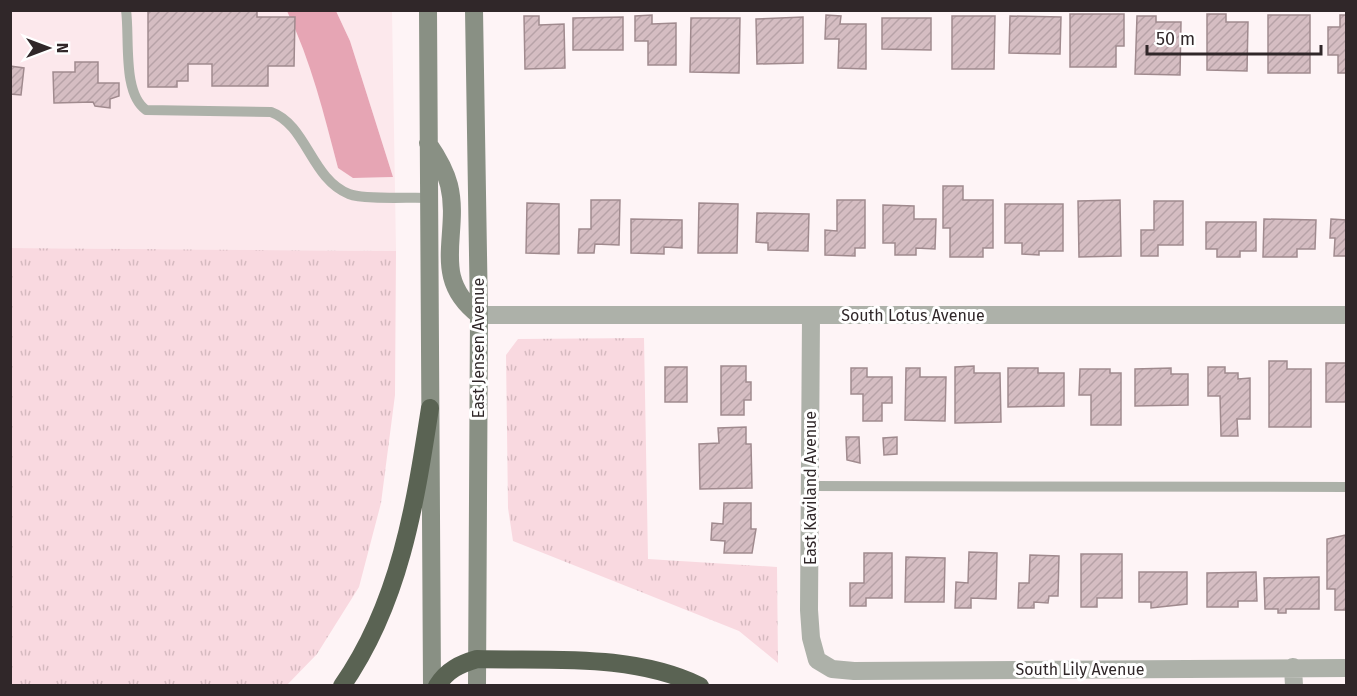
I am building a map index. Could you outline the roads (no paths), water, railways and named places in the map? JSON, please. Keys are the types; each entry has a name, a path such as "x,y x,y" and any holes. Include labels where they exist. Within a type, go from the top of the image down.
{"highway":[{"path":"342,686 376,631 395,579 418,488 430,408"},
{"path":"435,686 458,664 477,659 600,662 651,669 700,686"}],"main road":[{"path":"428,10 430,408 435,686"},
{"name":"East Jensen Avenue","path":"474,10 478,315 477,686"},
{"path":"428,143 442,163 450,186 451,266 454,290 462,302 478,315"}],"street":[{"name":"South Lotus Avenue","path":"478,315 1347,315"},
{"name":"East Kaviland Avenue","path":"811,315 809,610 811,638 817,660"},
{"name":"South Lily Avenue","path":"817,660 832,669 854,671 1293,676 1347,668"}],"lane":[{"path":"126,10 131,88 137,103 146,110 271,112 284,117 325,178 338,189 352,196 429,198"},
{"path":"810,486 1347,487"}]}
